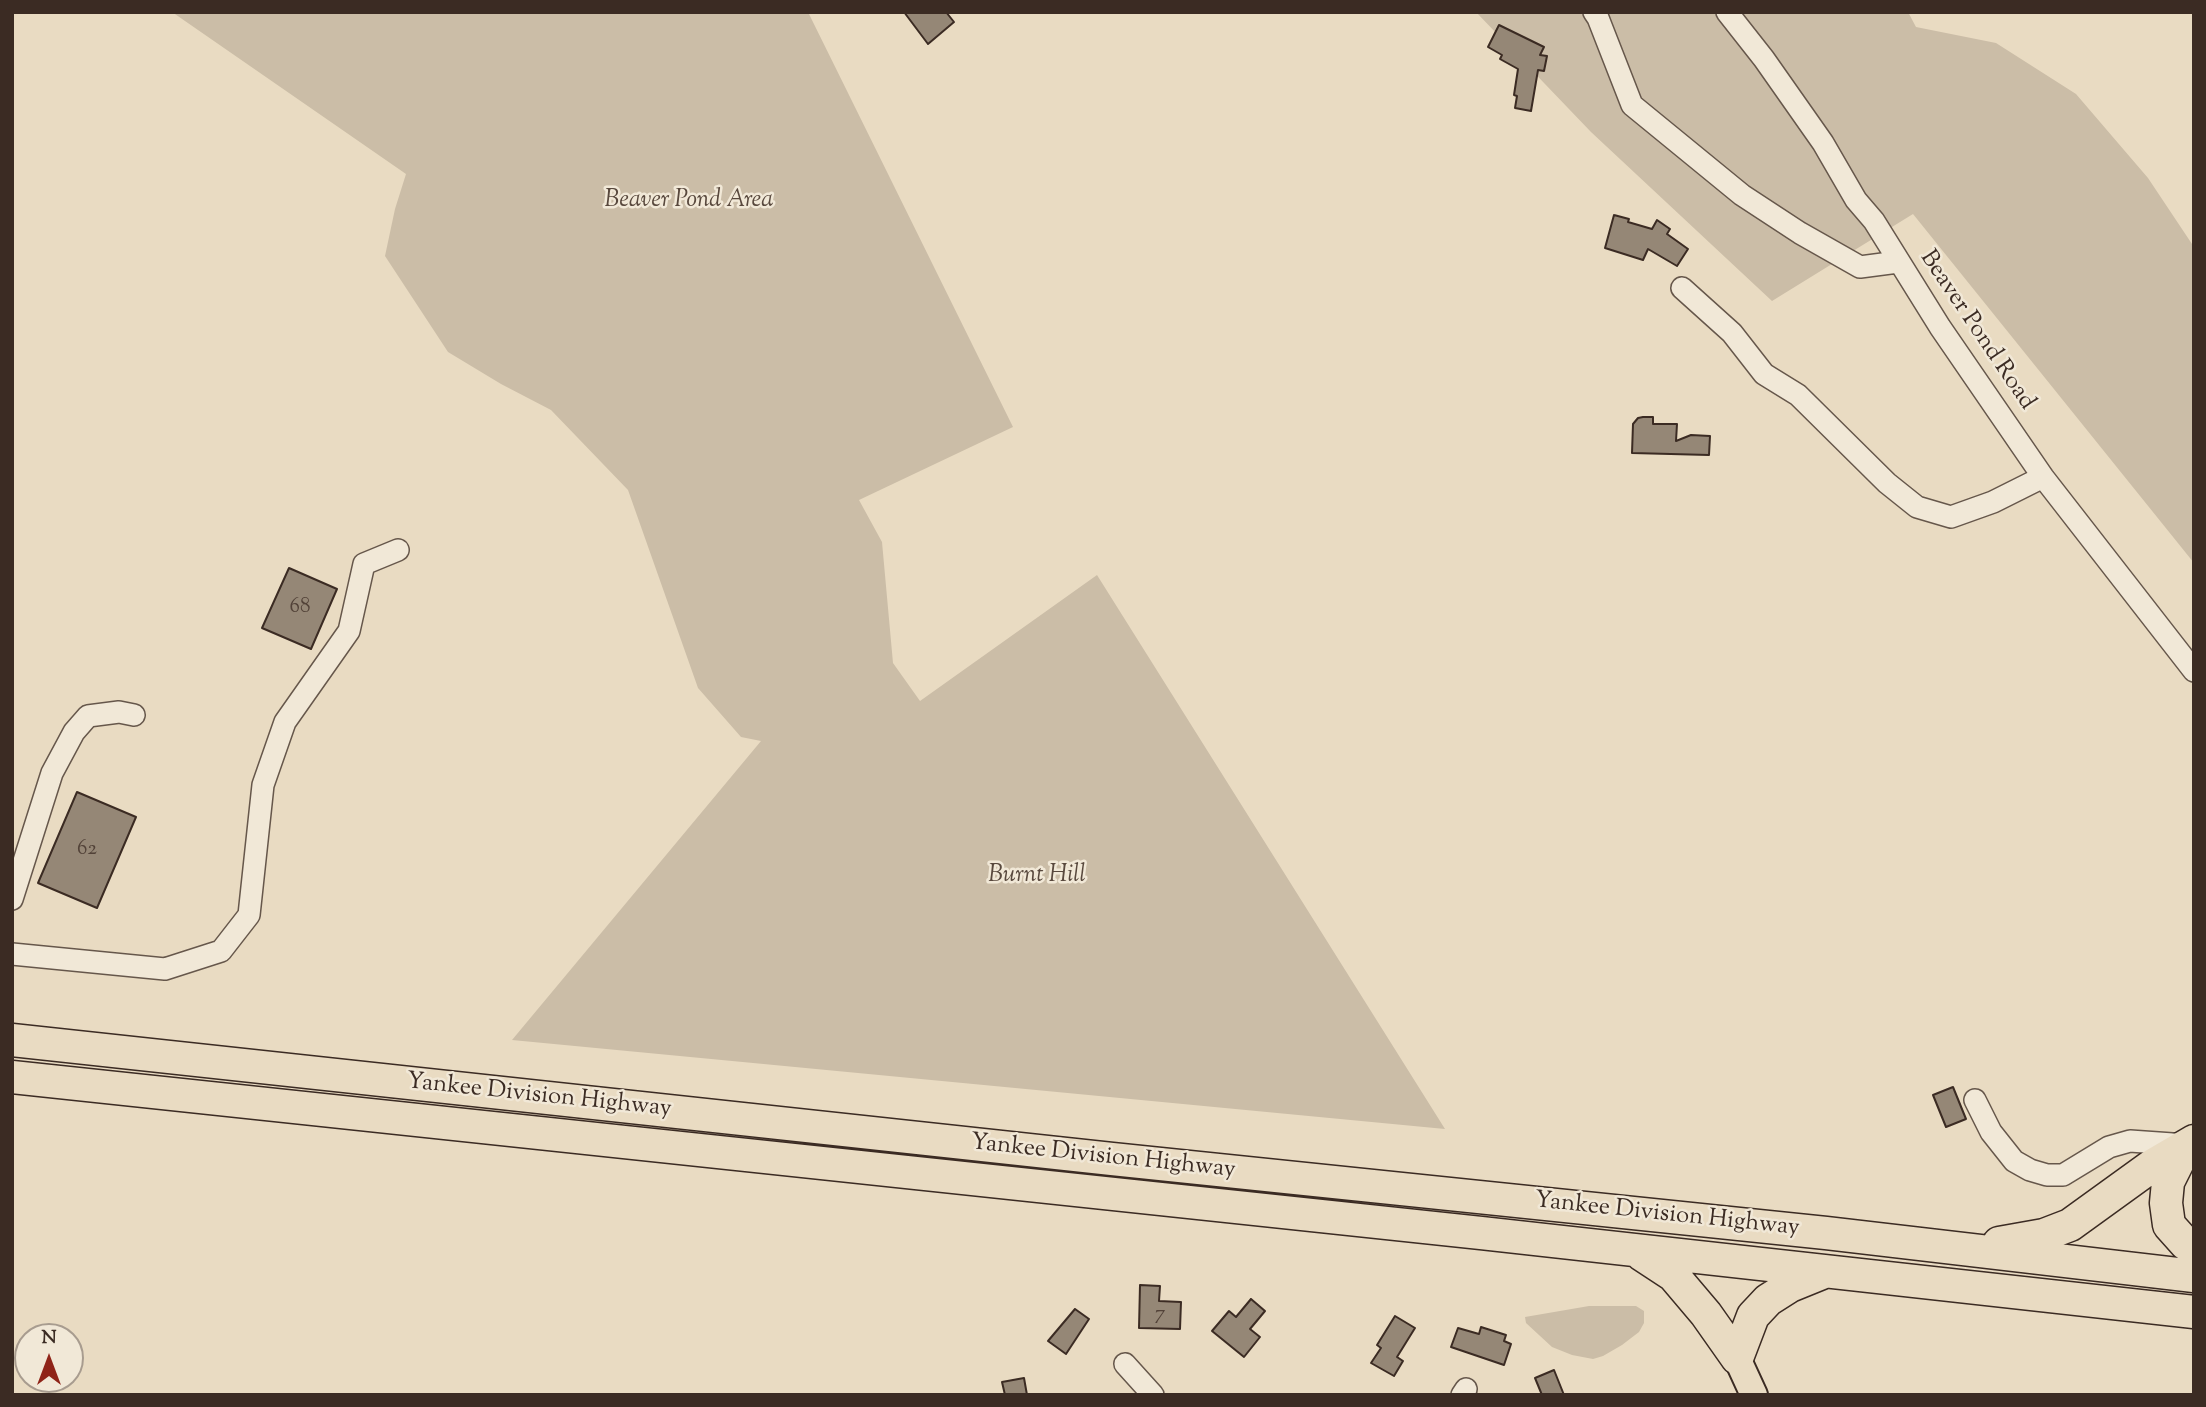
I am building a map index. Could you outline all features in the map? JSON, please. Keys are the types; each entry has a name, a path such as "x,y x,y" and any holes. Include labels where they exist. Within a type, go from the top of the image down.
{"highway":[{"name":"Yankee Division Highway","path":"12,1040 2194,1276"},
{"name":"Yankee Division Highway","path":"12,1077 2194,1312"},
{"path":"1945,1247 2033,1237 2070,1225 2153,1165 2191,1143"},
{"path":"2191,1143 2168,1182 2166,1203 2169,1225 2194,1249"},
{"path":"1637,1251 1673,1275 1706,1314 1737,1358"},
{"path":"1737,1358 1753,1316 1768,1300 1790,1286 1825,1272"}],"main road":[{"path":"1737,1358 1754,1395"}],"street":[{"path":"1594,12 1632,105 1642,114 1742,195 1800,233 1860,267 1898,262"},
{"name":"Beaver Pond Road","path":"1727,12 1823,143 1856,200 1874,221 1940,327 2043,477 2194,671"},
{"path":"1682,288 1732,333 1764,374 1798,395 1886,483 1917,507 1951,517 1993,502 2043,477"},
{"path":"12,954 165,969 221,951 249,915 263,785 285,722 349,631 364,564 398,550"},
{"path":"12,899 52,773 74,732 88,716 119,712 134,715"},
{"path":"1976,1100 1991,1132 2014,1161 2047,1175 2063,1175 2109,1147 2130,1141 2191,1143"},
{"path":"1125,1364 1153,1395"}],"green space":[{"path":"172,12 808,12 1013,427 859,500 882,542 893,663 920,701 1097,575 1445,1129 512,1040 761,741 741,737 698,688 628,490 551,410 448,352 385,256 406,174"},
{"path":"1476,12 1908,12 1916,27 1996,43 2076,94 2148,178 2194,247 2194,563 1913,214 1772,301 1591,132"},
{"path":"1589,1306 1636,1306 1644,1311 1644,1323 1639,1332 1622,1345 1593,1359 1552,1347 1526,1323 1525,1317"}],"building":[{"path":"904,12 946,12 954,22 928,44"},
{"path":"1499,25 1544,47 1540,55 1547,56 1544,71 1538,70 1531,111 1515,108 1518,69 1500,59 1502,55 1488,47"},
{"path":"1614,215 1652,229 1657,220 1670,229 1667,234 1688,249 1677,266 1648,249 1643,260 1605,248"},
{"path":"1643,417 1653,417 1653,424 1677,424 1676,441 1691,435 1710,436 1709,455 1632,453 1633,424"},
{"path":"289,568 337,589 311,649 262,628"},
{"path":"77,792 136,817 97,908 38,883"},
{"path":"1953,1087 1966,1119 1946,1127 1933,1095"},
{"path":"1140,1285 1160,1286 1159,1301 1181,1302 1180,1329 1139,1328"},
{"path":"1251,1299 1265,1311 1250,1329 1260,1337 1244,1357 1212,1331 1229,1311 1236,1317"},
{"path":"1075,1309 1089,1319 1066,1354 1048,1341"},
{"path":"1395,1316 1415,1328 1397,1357 1403,1361 1394,1376 1371,1363 1381,1348 1377,1345"},
{"path":"1481,1327 1506,1335 1504,1341 1511,1344 1504,1365 1451,1347 1458,1328 1479,1334"},
{"path":"1554,1370 1564,1395 1542,1395 1535,1378"},
{"path":"1024,1378 1027,1395 1005,1395 1002,1382"}],"park label":[{"name":"Beaver Pond Area","path":"689,202"},
{"name":"Burnt Hill","path":"1037,877"}]}
